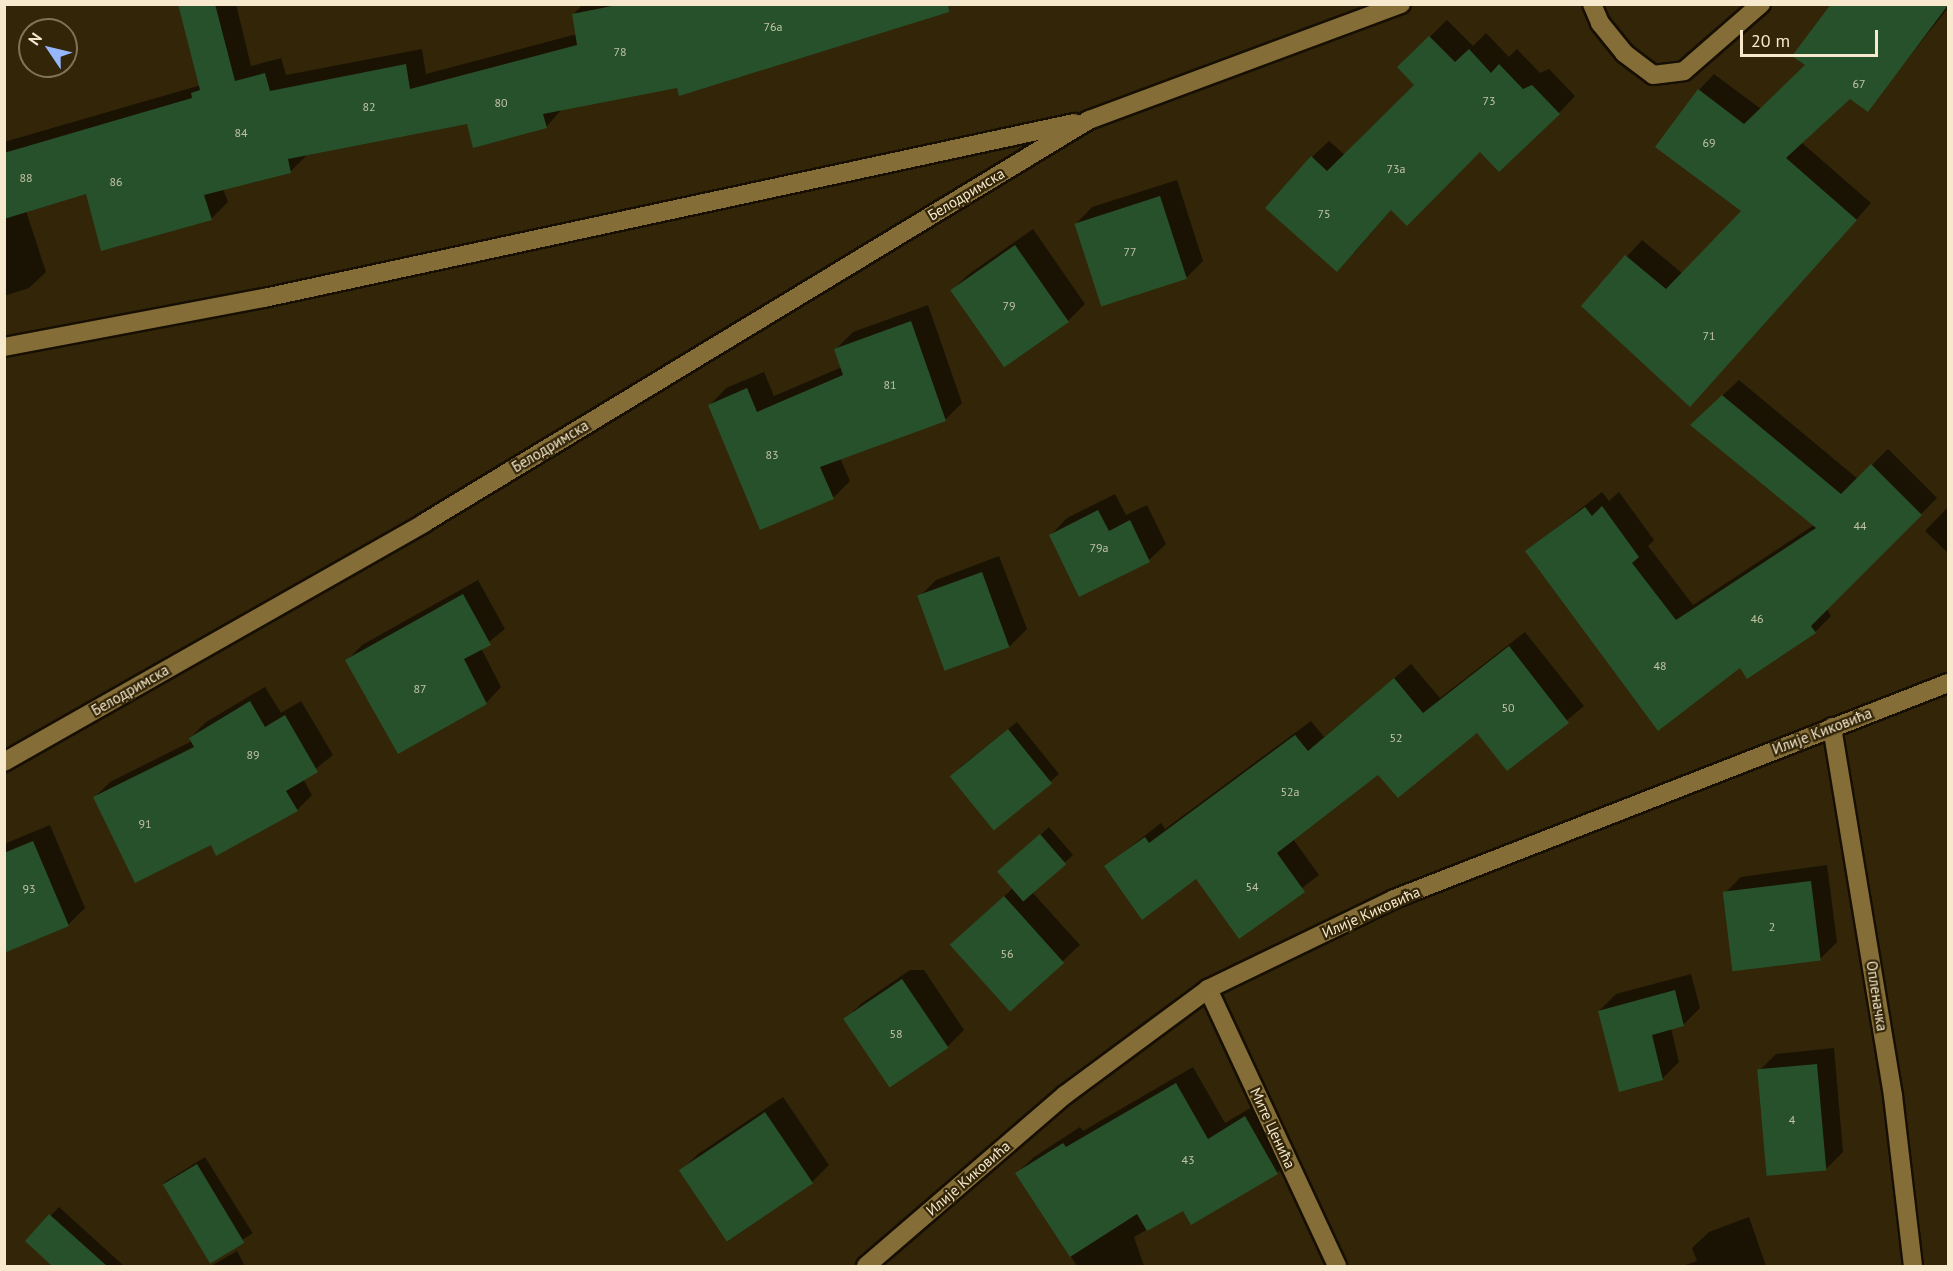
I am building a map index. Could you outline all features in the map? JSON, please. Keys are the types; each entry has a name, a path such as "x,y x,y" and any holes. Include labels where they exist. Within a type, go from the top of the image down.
{"street":[{"name":"Белодримска","path":"4,347 264,298 1089,120 1401,4"},
{"path":"1592,4 1600,23 1624,53 1653,75 1684,71 1761,4"},
{"name":"Белодримска","path":"4,762 424,523 1089,120"},
{"name":"Илије Киковића","path":"866,1266 1065,1095 1208,988 1394,899 1948,682"},
{"name":"Опленачка","path":"1832,727 1893,1096 1913,1266"},
{"name":"Мите Ценића","path":"1208,988 1337,1266"}],"building":[{"path":"178,4 215,4 235,81 265,73 270,91 406,64 410,89 577,45 572,14 622,4 948,4 949,12 679,96 677,88 543,114 547,128 473,148 467,124 288,159 291,173 204,195 212,220 101,251 86,194 4,219 4,153 192,98 191,93 200,90"},
{"path":"1831,4 1948,5 1868,112 1850,99 1786,158 1857,220 1690,407 1581,306 1625,255 1666,289 1741,211 1655,147 1698,89 1744,124 1805,65 1792,56"},
{"path":"1429,36 1455,62 1469,49 1491,73 1499,64 1523,89 1532,85 1560,114 1499,172 1480,152 1407,226 1391,210 1337,272 1265,208 1311,156 1327,171 1414,85 1397,67"},
{"path":"1160,196 1187,279 1101,307 1074,224"},
{"path":"1015,245 1069,322 1004,367 950,290"},
{"path":"911,321 946,421 820,467 834,499 760,530 708,405 747,388 757,412 843,375 834,349"},
{"path":"1722,395 1841,494 1871,464 1922,515 1811,626 1816,633 1747,679 1740,668 1658,731 1525,551 1585,507 1592,516 1602,506 1639,557 1632,563 1676,620 1816,528 1690,425"},
{"path":"1098,510 1109,531 1130,520 1150,562 1079,597 1049,535"},
{"path":"982,572 1009,647 945,671 917,596"},
{"path":"463,594 491,645 464,659 487,704 398,754 345,660"},
{"path":"1509,646 1569,723 1507,771 1477,733 1398,798 1378,775 1277,853 1305,892 1239,939 1196,879 1142,920 1104,866 1145,837 1149,843 1295,735 1308,751 1394,678 1423,713"},
{"path":"250,701 265,727 285,715 318,772 286,791 298,811 216,856 211,845 135,883 93,797 194,747 189,738"},
{"path":"1008,729 1052,783 994,831 950,776"},
{"path":"1040,834 1066,864 1023,902 997,871"},
{"path":"33,841 69,926 4,953 4,853"},
{"path":"1811,881 1821,960 1732,971 1723,892"},
{"path":"1004,896 1064,963 1010,1012 950,945"},
{"path":"902,979 948,1048 890,1088 843,1019"},
{"path":"1675,990 1684,1026 1652,1035 1663,1080 1619,1092 1598,1011"},
{"path":"1817,1064 1826,1171 1767,1176 1757,1069"},
{"path":"1176,1083 1208,1139 1245,1116 1278,1174 1191,1225 1183,1211 1147,1231 1137,1214 1070,1257 1015,1173 1063,1143 1066,1147"},
{"path":"765,1112 813,1183 727,1241 679,1170"},
{"path":"197,1164 244,1243 210,1263 163,1185"},
{"path":"49,1214 107,1266 52,1266 25,1241"}]}
